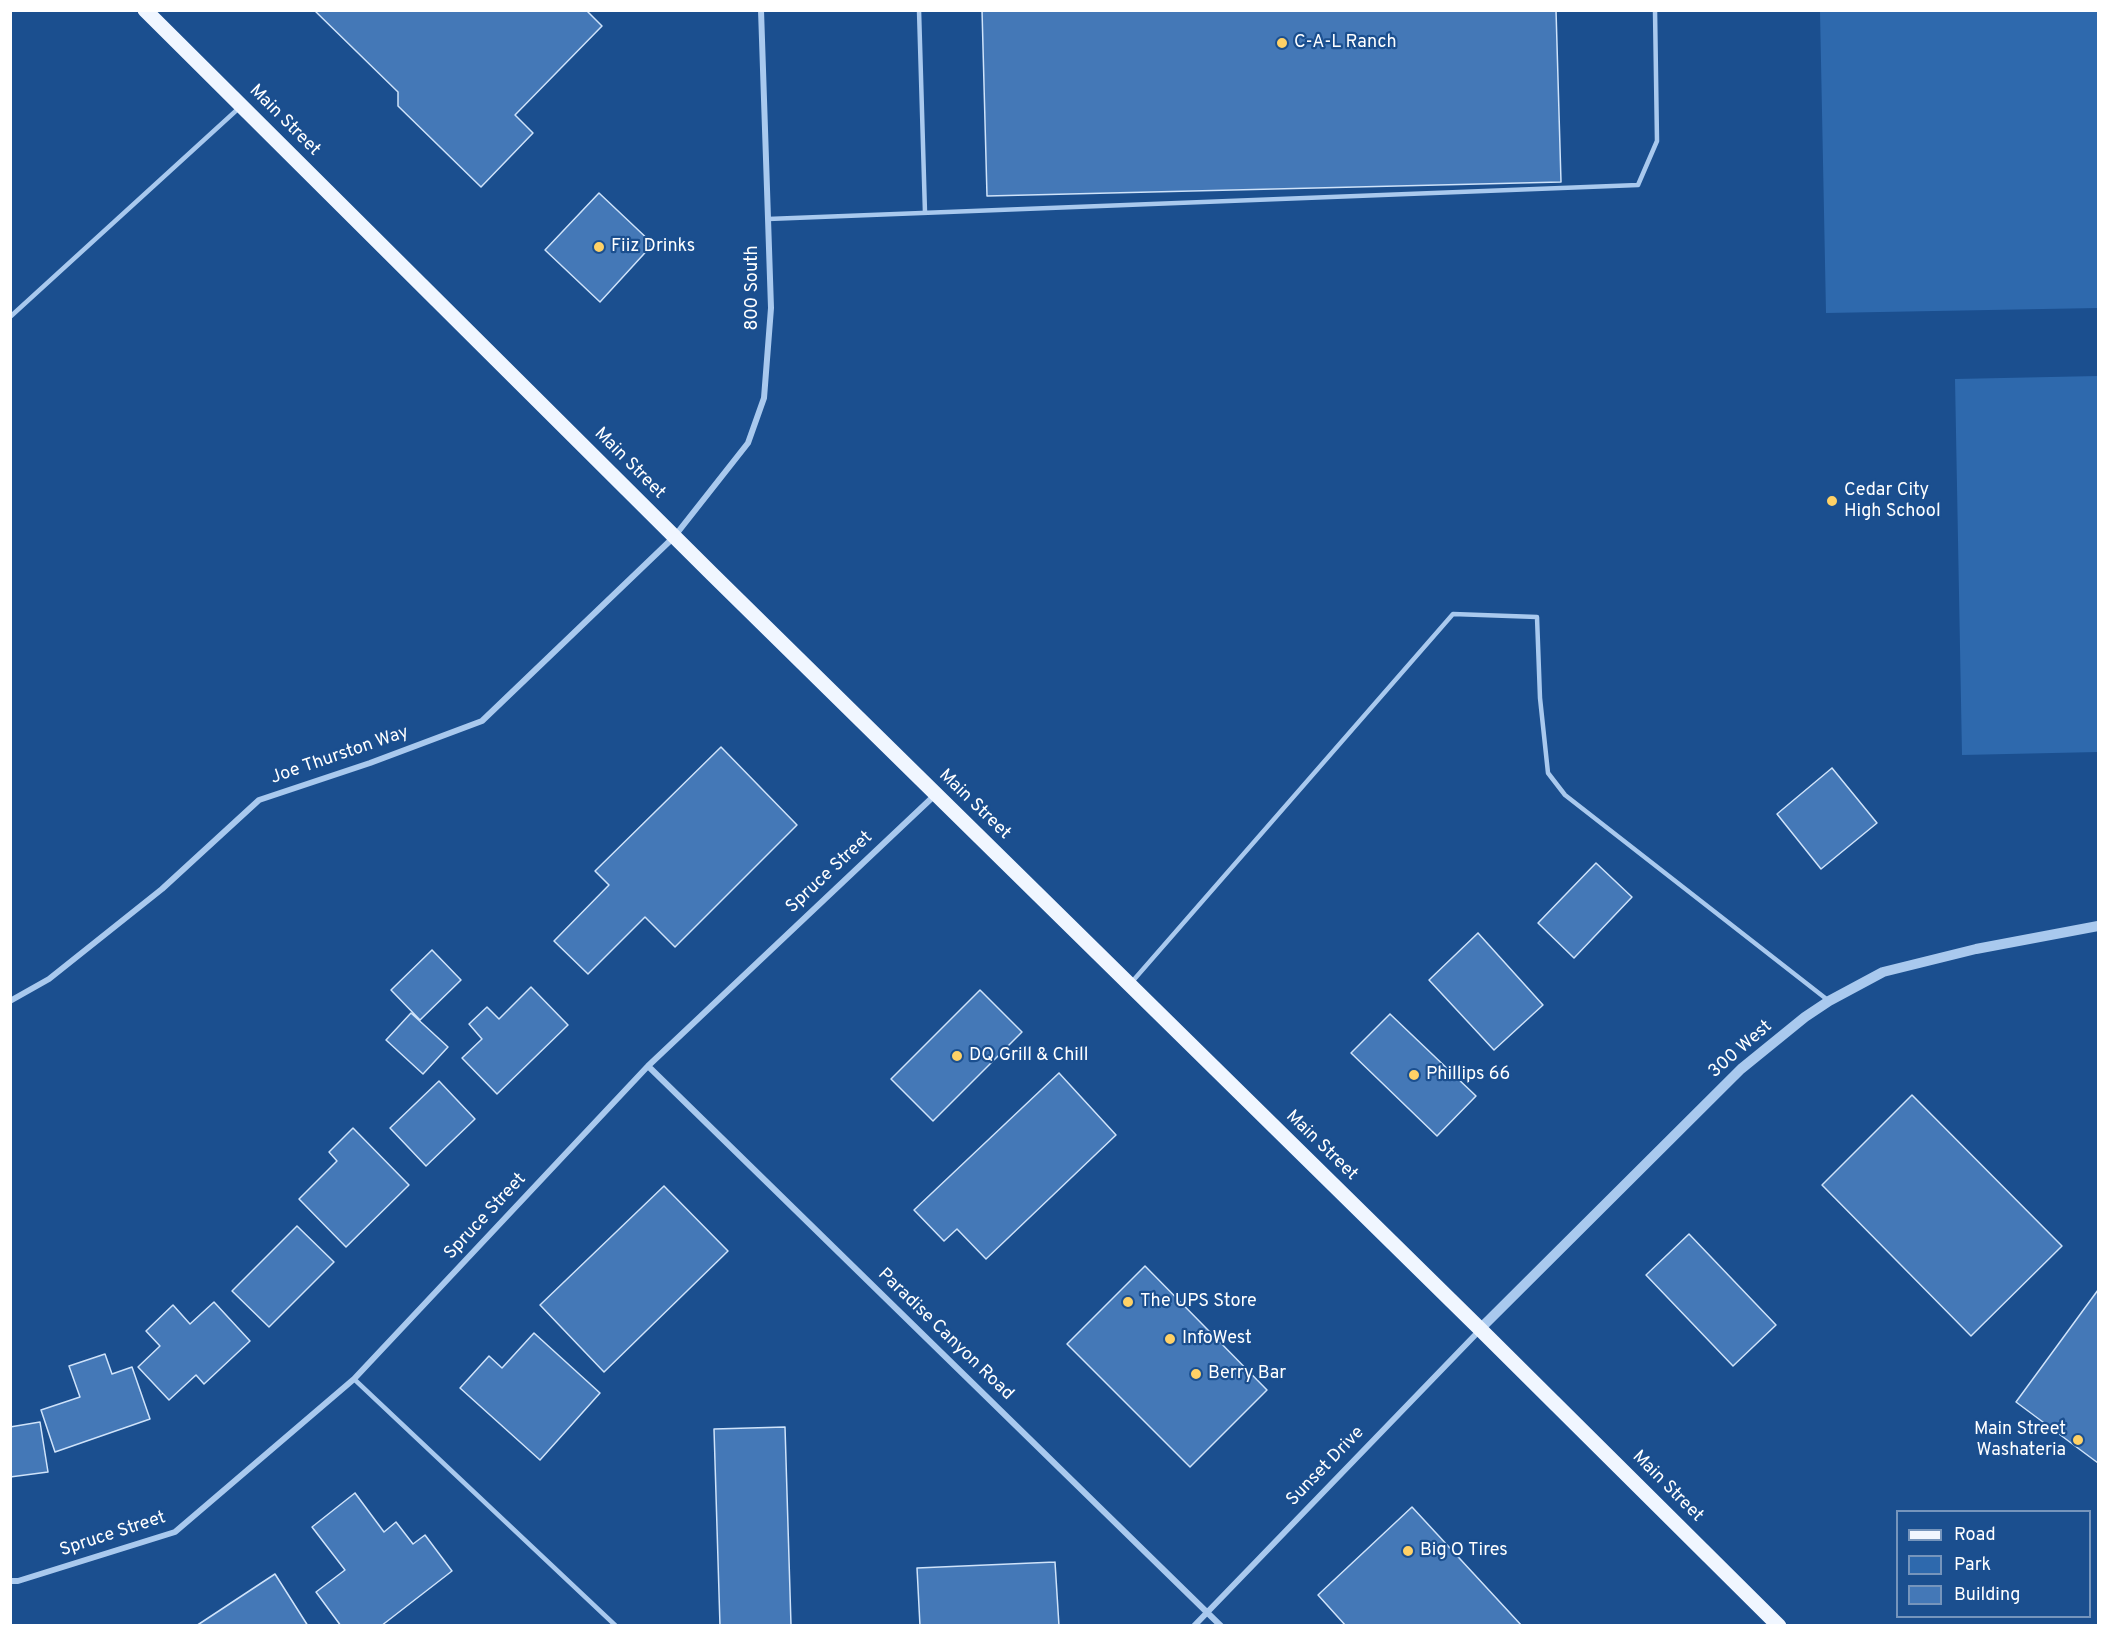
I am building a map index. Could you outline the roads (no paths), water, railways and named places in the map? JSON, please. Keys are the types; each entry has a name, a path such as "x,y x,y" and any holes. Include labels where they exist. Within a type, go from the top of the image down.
{"main road":[{"name":"Main Street","path":"145,10 674,537 1779,1626"}],"street":[{"name":"800 South","path":"674,537 748,443 764,398 771,308 761,10"},
{"name":"Joe Thurston Way","path":"10,1000 49,979 162,889 259,800 370,763 482,721 674,537"},
{"name":"Spruce Street","path":"10,1581 18,1581 175,1532 354,1379 648,1066 935,794"},
{"name":"300 West","path":"1480,1329 1741,1069 1805,1017 1829,1001 1884,972 1976,949 2098,926"},
{"name":"Paradise Canyon Road","path":"648,1066 1221,1626"},
{"name":"Sunset Drive","path":"1194,1626 1480,1329"}],"lane":[{"path":"919,10 925,213"},
{"path":"768,219 1638,185 1657,141 1655,10"},
{"path":"10,317 241,106"},
{"path":"1129,985 1453,614 1537,617 1540,698 1548,773 1565,795 1829,1001"},
{"path":"354,1379 616,1626"}],"place":[{"name":"C-A-L Ranch","path":"1282,43"},
{"name":"Fiiz Drinks","path":"599,247"},
{"name":"Cedar City High School","path":"1832,501"},
{"name":"DQ Grill & Chill","path":"957,1056"},
{"name":"Phillips 66","path":"1414,1075"},
{"name":"The UPS Store","path":"1128,1302"},
{"name":"InfoWest","path":"1170,1339"},
{"name":"Berry Bar","path":"1196,1374"},
{"name":"Main Street Washateria","path":"2078,1440"},
{"name":"Big O Tires","path":"1408,1551"}]}
